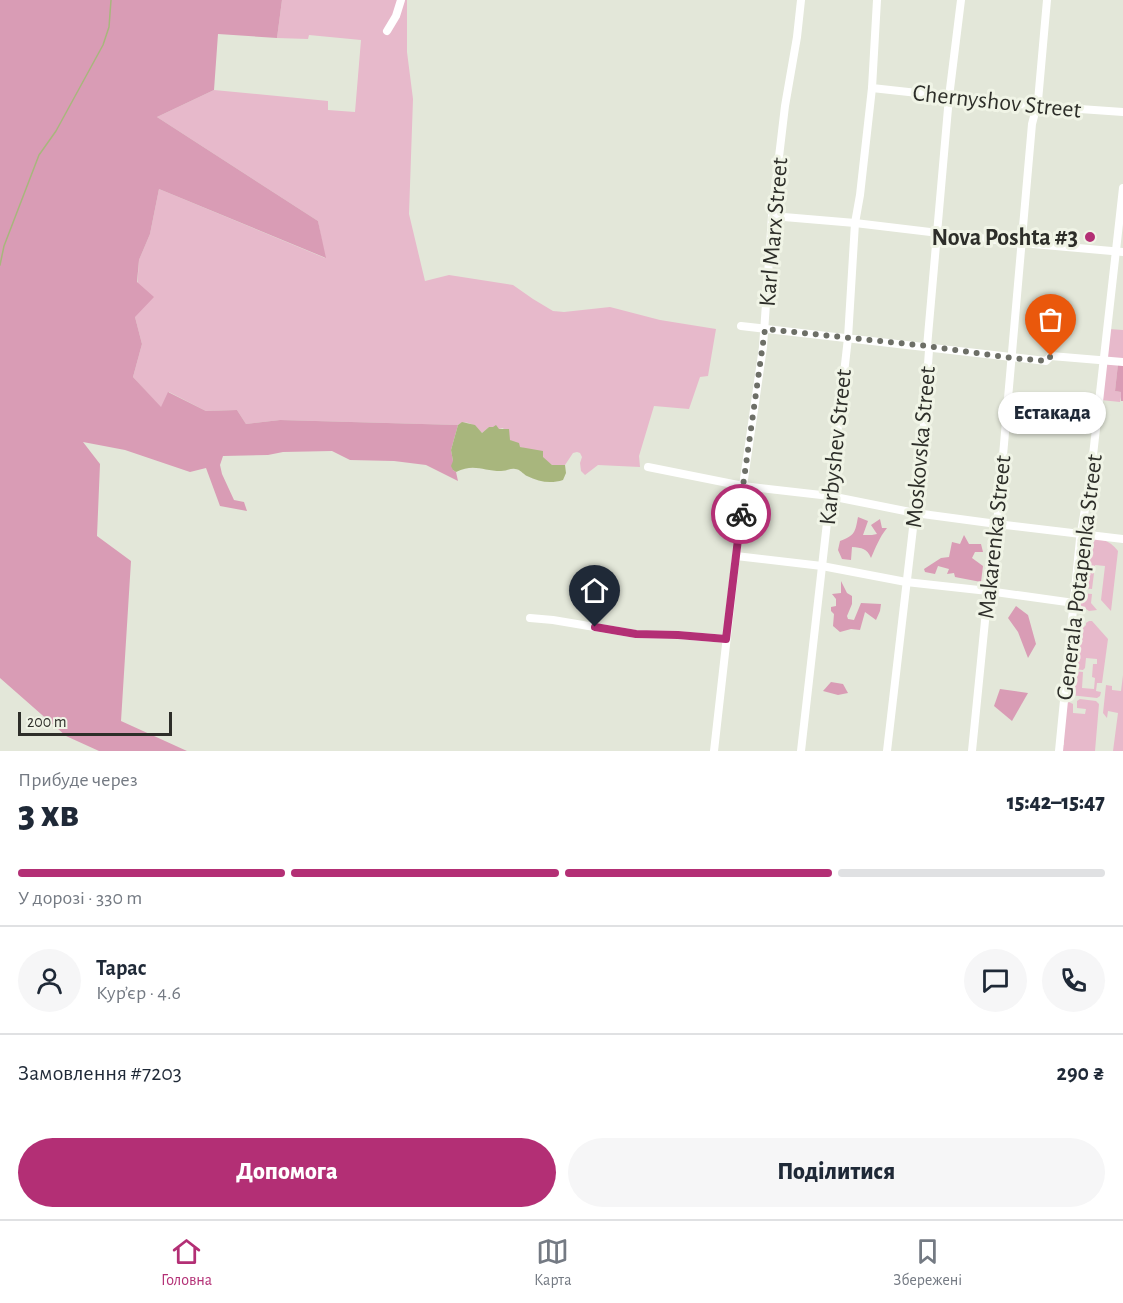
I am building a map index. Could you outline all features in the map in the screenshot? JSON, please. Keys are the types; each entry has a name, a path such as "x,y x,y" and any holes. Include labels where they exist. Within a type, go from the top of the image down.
{"street":[{"path":"387,31 396,16 401,0"},
{"name":"Karl Marx Street","path":"714,751 743,486 765,329 772,216 801,0"},
{"name":"Karbyshev Street","path":"801,751 848,338 855,223 872,88 877,0"},
{"name":"Moskovska Street","path":"888,751 915,513 949,97 961,0"},
{"name":"Makarenka Street","path":"972,751 997,525 1032,124 1037,106 1047,0"},
{"name":"Chernyshov Street","path":"872,88 1037,106 1123,112"},
{"name":"Generala Potapenka Street","path":"1059,751 1081,534 1120,252 1123,188"},
{"path":"772,216 1120,252"},
{"path":"741,326 927,346 1012,358 1046,361 1051,356 1123,362"},
{"path":"648,467 743,486 830,496 915,513 1123,539"},
{"path":"736,556 822,566 906,582 1074,603"},
{"path":"530,618 636,634 726,639"}],"shaded area":[{"path":"0,0 282,0 277,38 218,34 214,90 157,117 318,221 326,258 159,189 150,234 139,260 137,282 154,297 135,317 142,344 133,377 161,407 168,392 206,411 237,410 246,424 280,420 458,425 451,450 453,470 456,472 458,481 426,465 394,461 350,460 332,451 223,456 220,465 222,474 234,500 244,502 247,511 220,506 206,468 190,472 125,450 83,442 100,464 97,536 131,561 121,721 187,751 99,751 66,736 0,678"},
{"path":"282,0 407,0 407,52 413,99 409,214 425,281 449,275 513,285 553,311 610,307 660,320 716,329 708,376 700,377 689,409 654,406 639,456 640,467 598,465 585,475 581,471 580,453 573,453 565,465 552,465 510,440 503,428 489,427 482,433 472,424 465,423 458,425 280,420 246,424 237,410 206,411 169,392 161,408 133,377 142,344 135,317 139,260 150,234 159,189 325,258 318,221 157,117 214,90 328,101 328,110 355,112 361,40 309,35 308,39 277,38"},
{"path":"1109,329 1123,330 1123,360 1108,358 1106,355"},
{"path":"1106,362 1118,364 1115,391 1122,392 1120,402 1101,400"},
{"path":"1118,364 1123,365 1123,401 1121,401 1121,392 1115,391"},
{"path":"462,422 475,425 482,433 496,425 499,429 509,429 510,440 519,443 520,447 543,451 543,457 552,465 565,465 566,473 563,480 540,481 513,469 501,471 468,468 456,472 451,466 453,461 451,450 458,425"},
{"path":"858,517 868,521 863,535 877,534 871,525 880,519 882,528 887,528 871,558 864,549 852,547 851,560 842,559 838,550 840,541 854,533"},
{"path":"964,535 969,544 981,544 983,552 975,552 972,558 983,566 981,582 955,577 954,573 947,574 949,569 938,566 935,574 925,572 924,569 941,558 949,557 952,542 960,544"},
{"path":"1086,538 1107,542 1118,551 1111,611 1101,600 1105,566 1095,565 1095,570 1084,568 1081,565"},
{"path":"1083,572 1094,573 1092,589 1080,586 1080,576"},
{"path":"841,581 847,593 852,596 848,619 854,620 861,603 881,604 876,620 865,612 860,630 851,629 840,632 833,626 834,614 831,607 836,606 836,599 832,594 841,593"},
{"path":"1079,593 1092,594 1091,603 1097,610 1089,611 1079,604 1077,595"},
{"path":"1016,606 1028,615 1036,644 1028,658 1018,632 1008,618"},
{"path":"1092,621 1108,639 1102,683 1097,683 1096,691 1101,692 1100,696 1097,698 1070,695 1068,693 1070,673 1073,671 1083,672 1082,688 1094,689 1093,664 1097,664 1097,659 1086,658 1083,670 1071,667 1073,633"},
{"path":"1123,675 1123,751 1113,751 1118,713 1108,711 1107,718 1103,713 1106,685 1112,686 1112,690 1121,691"},
{"path":"831,682 843,684 848,693 838,695 823,691"},
{"path":"1000,689 1028,693 1012,721 994,706"},
{"path":"1080,699 1096,701 1099,704 1095,751 1061,751 1064,745 1062,742 1067,703 1073,704 1073,713 1085,714 1086,709 1077,708 1077,701"}],"waterway":[{"path":"0,265 4,246 39,155 56,131 103,45 109,27 111,0"}],"way so far":[{"path":"741,514 765,329 927,346 1012,358 1046,361 1051,356"}],"place":[{"name":"Nova Poshta #3","path":"1090,237"},
{"name":"Естакада","path":"1051,356"}],"route":[{"path":"595,627 636,634 726,639 741,514"}]}
